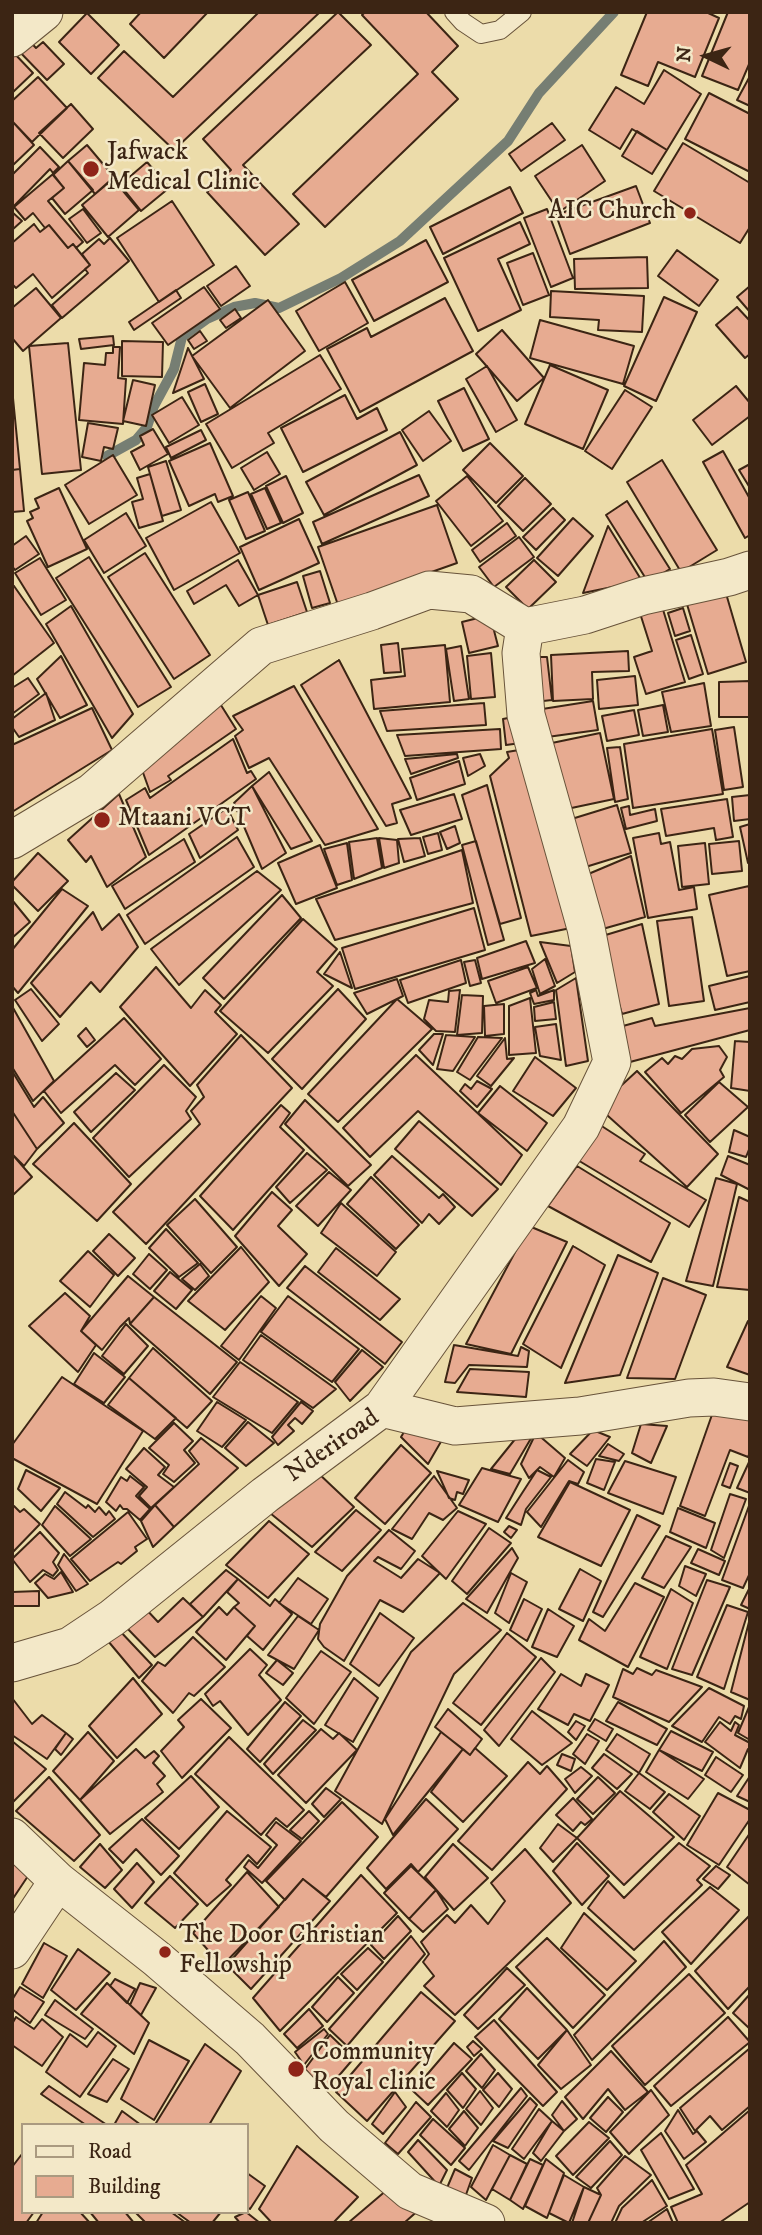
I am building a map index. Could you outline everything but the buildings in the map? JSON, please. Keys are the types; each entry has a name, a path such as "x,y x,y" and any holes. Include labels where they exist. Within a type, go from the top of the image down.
{"street":[{"path":"12,38 44,12"},
{"path":"12,840 92,792 261,646 429,590 471,594 525,626 585,615 643,596 750,570"},
{"path":"382,1408 581,1127 612,1062 586,928 526,715 521,653 525,626"},
{"name":"Nderiroad","path":"12,1663 70,1646 112,1618 265,1495 382,1408 455,1426 580,1416 689,1398 714,1397 750,1402"},
{"path":"12,1837 58,1881 157,1959 250,2039 334,2126 410,2191 486,2223"},
{"path":"12,1950 58,1881"}],"lane":[{"path":"454,12 481,34 500,30 522,12"}],"waterway":[{"path":"107,456 136,440 147,427 154,406 174,369 182,337 207,319 234,307 255,303 279,308 341,278 400,241 508,141 539,93 614,12"}],"place":[{"name":"Jafwack Medical Clinic","path":"91,169"},
{"name":"AIC Church","path":"690,213"},
{"name":"Mtaani VCT","path":"102,820"},
{"name":"The Door Christian Fellowship","path":"165,1952"},
{"name":"Community Royal clinic","path":"296,2069"}]}
